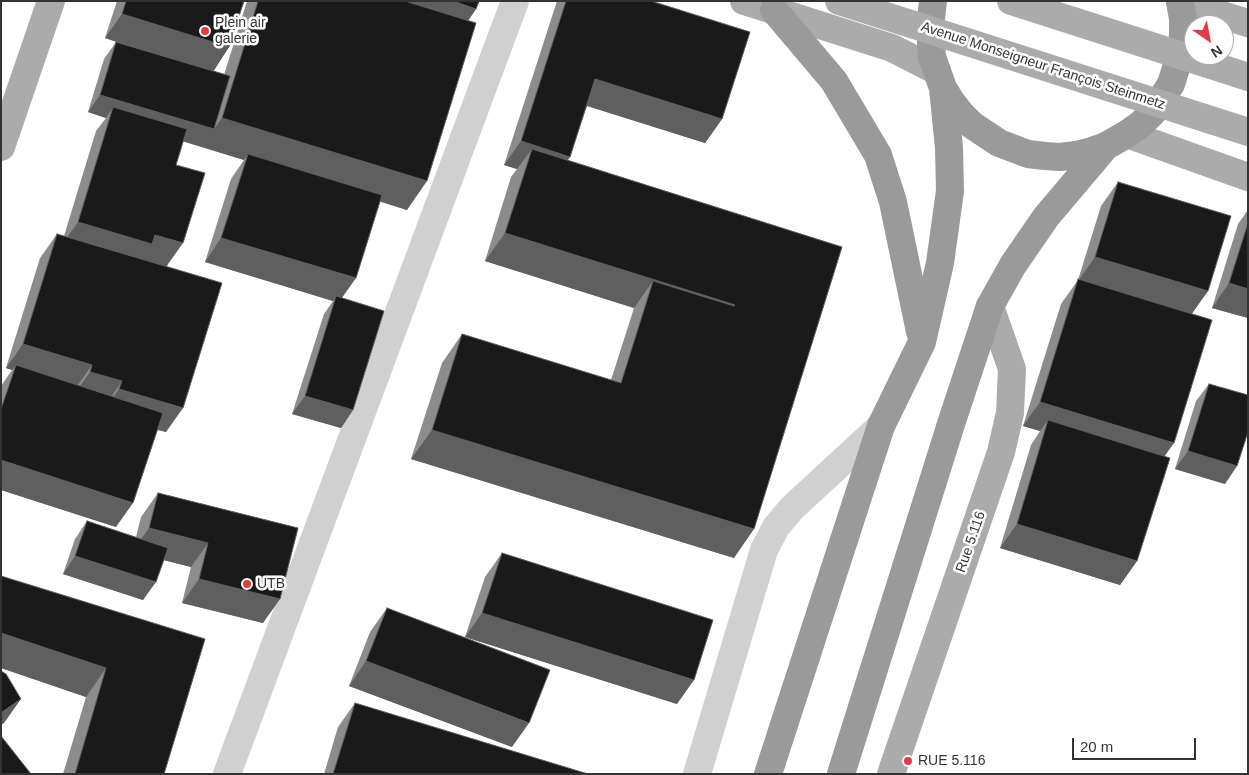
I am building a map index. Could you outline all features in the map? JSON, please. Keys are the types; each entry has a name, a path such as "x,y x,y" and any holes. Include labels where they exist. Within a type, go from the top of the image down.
{"highway":[{"path":"933,1 930,27 932,57 940,80 956,108 972,125 999,143 1028,154 1060,157 1092,152 1117,140 1141,124 1152,112 1171,84 1181,52 1183,18 1180,1"},
{"path":"774,10 834,80 878,155 893,202 922,342"},
{"path":"768,774 881,426 922,342 940,263 950,191 949,148 940,80"},
{"path":"841,774 990,306 1013,265 1046,216 1117,140"}],"main road":[{"path":"1,146 51,1"},
{"path":"744,1 892,48 940,80"},
{"name":"Avenue Monseigneur François Steinmetz","path":"839,1 1248,132"},
{"path":"1011,1 1248,77"},
{"path":"1180,1 1248,23"},
{"path":"1117,140 1248,177"},
{"name":"Rue 5.116","path":"891,774 1001,452 1010,412 1012,369 990,306"}],"street":[{"path":"227,774 515,1"},
{"path":"696,774 764,550 776,527 792,508 881,426"}],"building":[{"path":"126,1 244,1 229,47 122,14"},
{"path":"258,1 405,1 476,23 427,181 222,118"},
{"path":"453,1 479,1 476,9"},
{"path":"566,1 651,1 750,32 722,119 595,79 570,157 521,141"},
{"path":"116,42 230,76 214,129 100,95"},
{"path":"113,107 187,129 176,165 205,173 183,243 155,235 152,244 78,222"},
{"path":"532,149 842,247 754,529 432,430 462,334 621,383 653,281 735,305 505,233"},
{"path":"248,154 382,195 356,278 221,238"},
{"path":"1118,182 1231,216 1208,291 1095,257"},
{"path":"1248,223 1248,289 1229,283"},
{"path":"57,234 222,283 183,408 119,389 122,381 90,372 92,365 23,344"},
{"path":"1078,279 1212,320 1174,443 1040,402"},
{"path":"336,296 384,311 353,410 305,396"},
{"path":"16,365 163,413 133,503 1,460 1,409"},
{"path":"1209,384 1248,395 1248,432 1237,466 1188,451"},
{"path":"1048,420 1170,458 1137,561 1017,524"},
{"path":"158,493 298,528 280,599 199,579 208,543 149,528"},
{"path":"87,521 168,548 156,582 75,556"},
{"path":"502,553 713,620 694,680 482,613"},
{"path":"1,576 205,639 164,774 75,774 106,668 1,633"},
{"path":"387,608 550,670 529,723 366,661"},
{"path":"1,671 6,674 21,699 1,713"},
{"path":"355,703 588,774 333,774"},
{"path":"1,736 31,774 1,774"}],"place":[{"name":"Plein air galerie","path":"205,31"},
{"name":"UTB","path":"247,584"},
{"name":"RUE 5.116","path":"908,761"}]}
